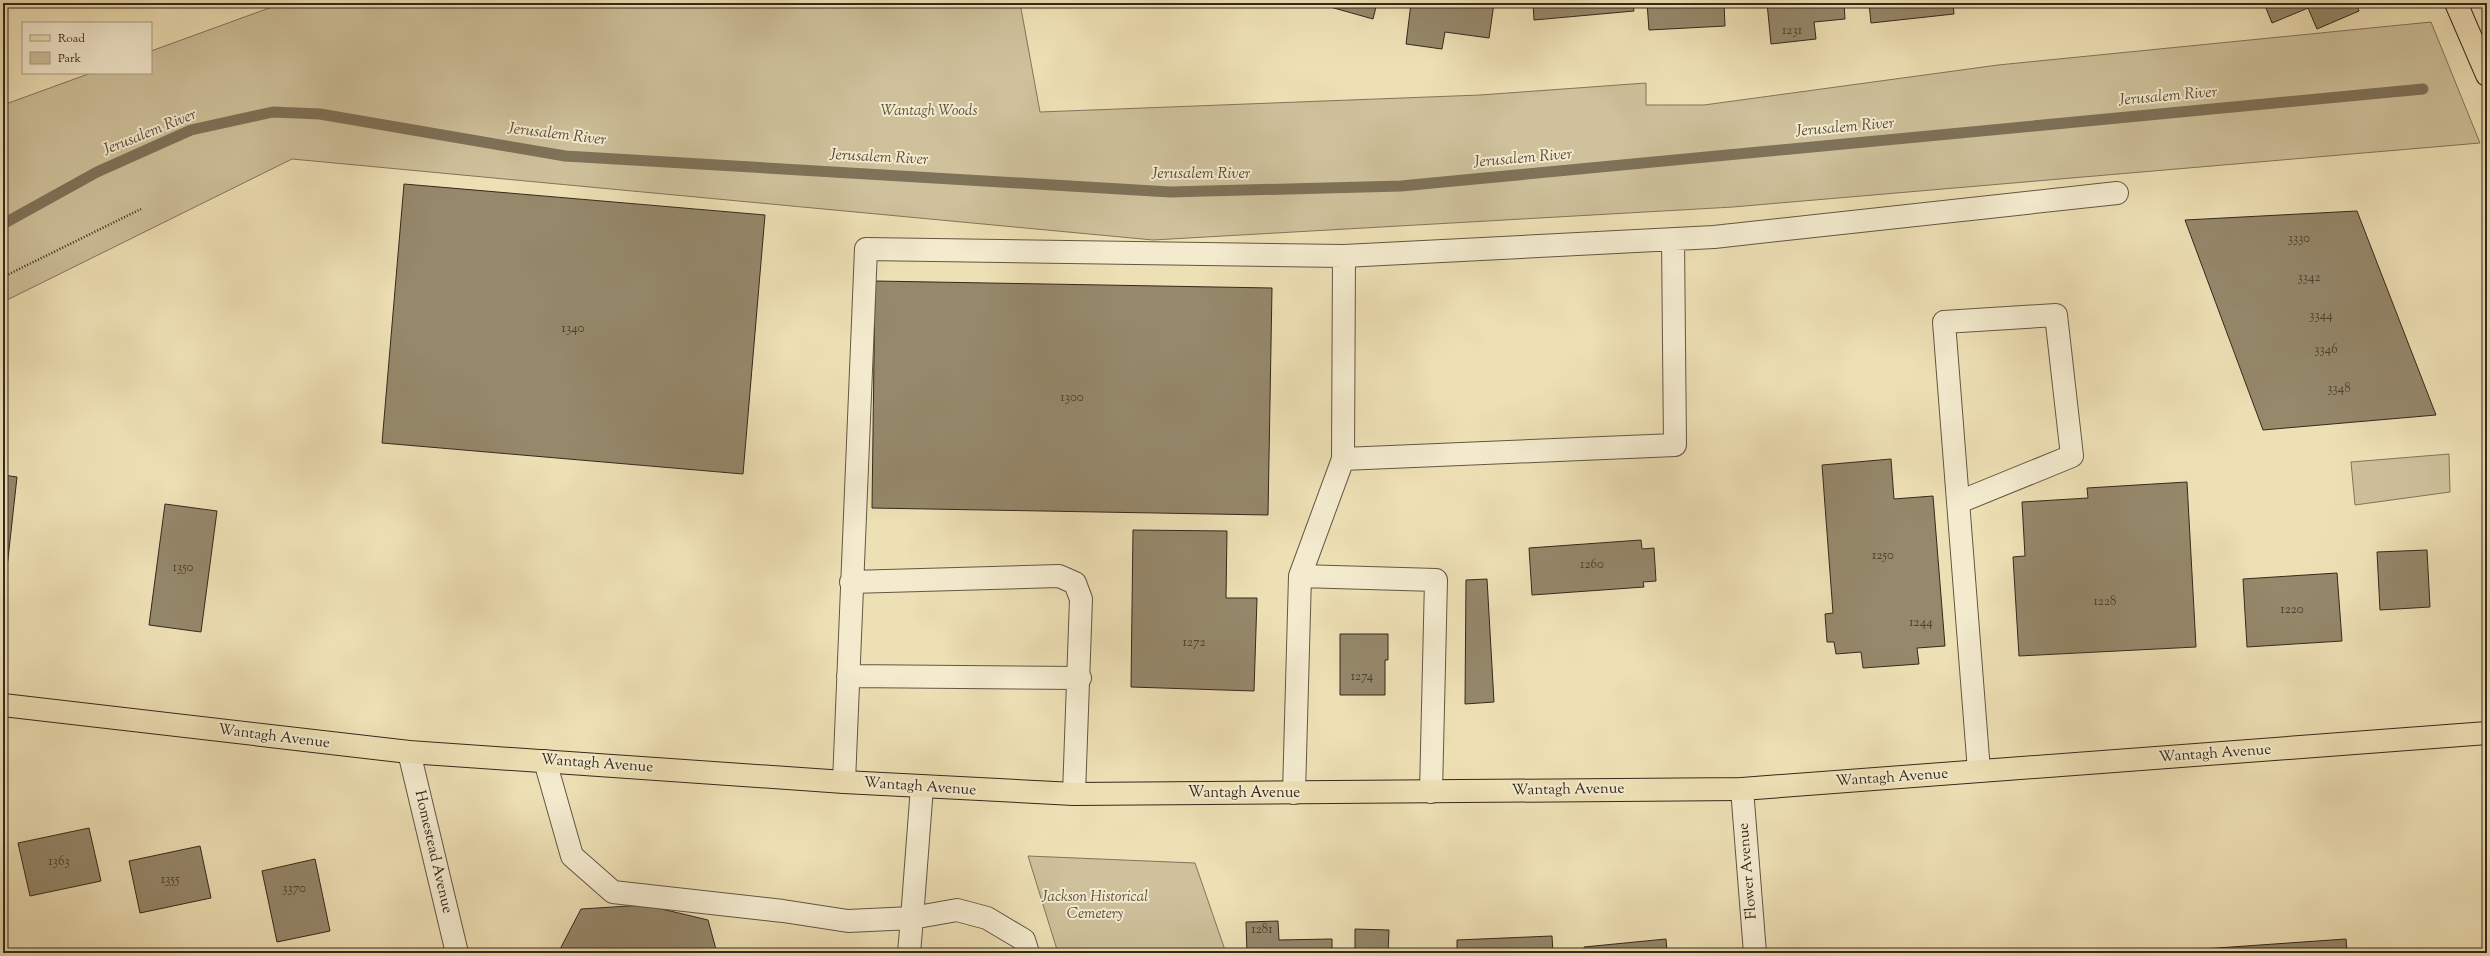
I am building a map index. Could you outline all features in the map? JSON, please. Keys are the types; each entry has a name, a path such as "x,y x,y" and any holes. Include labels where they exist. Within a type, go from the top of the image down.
{"main road":[{"path":"2456,3 2487,75"},
{"name":"Wantagh Avenue","path":"3,705 409,752 922,787 1074,794 1742,789 2487,733"}],"street":[{"path":"844,782 851,582 866,249 1344,256 1722,236 2117,193"},
{"path":"1343,459 1675,445 1674,239"},
{"path":"1294,793 1300,576 1343,459 1344,256"},
{"path":"1959,502 2072,456 2056,315 1944,322 1979,771"},
{"path":"851,582 1059,576 1075,583 1081,599 1080,678 1074,794"},
{"path":"1300,576 1436,580 1431,792"},
{"path":"848,676 1080,678"},
{"name":"Homestead Avenue","path":"409,752 457,953"},
{"path":"545,761 572,856 613,892 783,911 848,921 912,918 957,910 987,918 1024,940 1028,953"},
{"path":"909,953 922,787"},
{"name":"Flower Avenue","path":"1742,789 1755,953"}],"path":[{"path":"3,278 141,209"}],"green space":[{"name":"Wantagh Woods","path":"283,3 1020,3 1040,112 1480,95 1646,83 1646,105 1704,105 1998,65 2431,22 2480,143 1733,207 1153,240 292,159 3,302 3,105 88,74 152,74 152,51"},
{"path":"2449,454 2450,492 2355,505 2351,462"},
{"name":"Jackson Historical Cemetery","path":"1028,856 1195,863 1226,953 1058,953"}],"building":[{"path":"1316,3 1377,3 1373,19"},
{"path":"1411,3 1494,3 1489,38 1445,32 1442,49 1406,44"},
{"path":"1533,3 1633,3 1634,11 1534,20"},
{"path":"1647,3 1724,3 1725,26 1649,30"},
{"path":"1767,3 1844,3 1845,19 1814,22 1816,39 1771,44"},
{"path":"1869,3 1953,3 1954,14 1871,23"},
{"path":"2264,3 2356,3 2359,11 2317,29 2308,8 2272,23"},
{"path":"404,184 765,215 743,474 382,443"},
{"path":"2357,211 2436,415 2263,430 2185,220"},
{"path":"875,281 1272,288 1268,515 872,508"},
{"path":"1891,459 1894,499 1933,496 1945,646 1917,648 1919,664 1863,668 1861,652 1836,654 1834,642 1827,642 1825,614 1833,613 1822,465"},
{"path":"3,475 17,477 6,577 3,576"},
{"path":"2187,482 2196,647 2019,656 2013,557 2025,556 2022,502 2088,498 2087,488"},
{"path":"165,504 217,511 201,632 149,625"},
{"path":"1133,530 1227,531 1226,598 1257,598 1254,691 1131,687"},
{"path":"1641,540 1642,549 1654,548 1656,581 1643,582 1644,587 1532,595 1529,548"},
{"path":"2427,550 2430,607 2380,610 2377,552"},
{"path":"2337,573 2342,641 2247,647 2243,579"},
{"path":"1487,579 1494,702 1465,704 1466,580"},
{"path":"1340,634 1388,634 1388,660 1385,660 1385,695 1340,695"},
{"path":"89,828 101,881 30,896 18,843"},
{"path":"200,846 211,898 140,913 129,861"},
{"path":"315,859 330,931 277,942 262,871"},
{"path":"645,905 708,920 717,953 558,953 581,909"},
{"path":"1278,921 1279,940 1332,939 1332,953 1247,953 1246,922"},
{"path":"1355,929 1389,930 1388,953 1355,953"},
{"path":"1552,936 1553,953 1457,953 1457,940"},
{"path":"1666,939 1667,953 1585,953 1584,947"},
{"path":"2346,939 2347,953 2217,953 2217,948"},
{"path":"2217,948 2217,953 2146,953"}],"waterway":[{"name":"Jerusalem River","path":"3,224 97,172 191,130 273,112 320,114 565,156 1170,192 1401,186 2423,89"}]}
